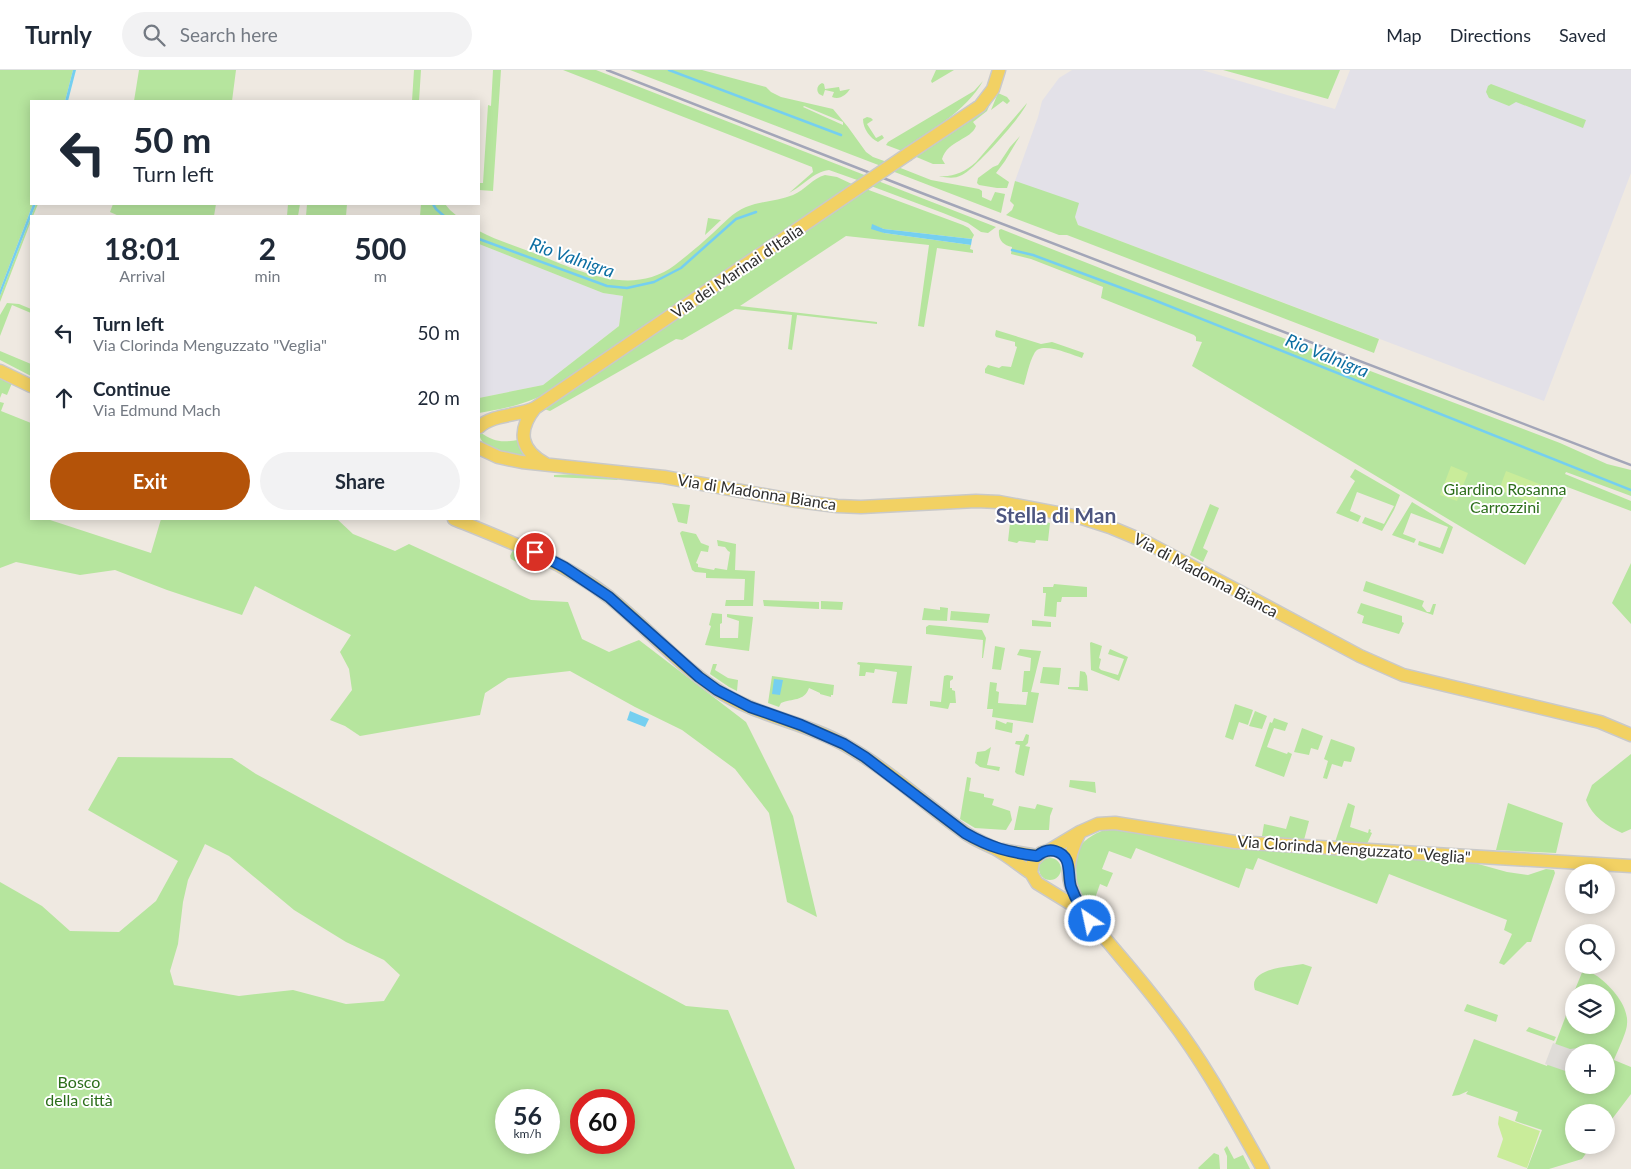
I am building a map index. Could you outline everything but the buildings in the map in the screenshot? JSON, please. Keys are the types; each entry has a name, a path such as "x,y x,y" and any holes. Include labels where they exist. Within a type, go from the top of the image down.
{"main road":[{"name":"Via dei Marinai d'Italia","path":"930,139 977,98 992,70"},
{"name":"Via dei Marinai d'Italia","path":"480,426 485,422 517,414 539,405 980,106 993,89 999,70"},
{"path":"0,371 30,386"},
{"name":"Via dei Marinai d'Italia","path":"480,415 539,405"},
{"path":"539,405 525,424 523,437 530,452 548,465"},
{"name":"Via di Madonna Bianca","path":"480,448 498,457"},
{"name":"Via di Madonna Bianca","path":"480,458 498,457 548,465 664,477 797,501 836,506 976,500 1079,517 1135,537 1201,570 1360,656 1403,675 1600,722 1631,735"},
{"path":"456,520 545,556 564,567 609,597 699,677 717,690 750,707 801,725 844,744 865,757 965,833 995,848 1031,873 1037,883 1081,910"},
{"name":"Via Clorinda Menguzzato \"Veglia\"","path":"1037,856 1098,824 1114,823 1235,842 1631,866"},
{"path":"1080,832 1070,854 1069,870 1070,886 1081,910 1177,1028 1204,1065 1263,1169"},
{"path":"995,848 1037,856 1033,861 1031,873"},
{"path":"1047,888 1058,887 1066,880 1069,870 1062,855 1050,850"}],"shaded area":[{"path":"1072,70 1202,70 1335,109 1350,70 1631,70 1631,173 1544,401 1078,225 1075,217 1015,181 1042,101 1059,78"},
{"path":"480,244 603,293 623,296 619,326 543,385 480,398"},
{"path":"1553,1043 1565,1047 1565,1071 1545,1064"}],"green space":[{"path":"0,70 73,70 65,100 30,100 30,205 33,205 0,290"},
{"path":"139,70 236,70 232,100 134,100"},
{"path":"414,70 421,70 419,100 412,100"},
{"path":"493,70 501,70 493,191 480,190 480,183 483,183 488,105 491,106"},
{"path":"563,70 596,70 867,176 860,181 829,170 823,171 789,193 813,172 812,167"},
{"path":"630,70 702,70 766,87 781,97 833,109 848,127 866,152 873,157 887,162 881,166","holes":["804,106 843,122 843,125 803,107"]},
{"path":"936,70 954,70 932,83 931,81"},
{"path":"1223,70 1340,70 1328,99"},
{"path":"983,81 976,92 957,111 902,151 886,145 888,142 974,91"},
{"path":"822,83 825,89 839,87 840,91 850,89 845,95 835,98 832,97 834,92 825,90 823,96 819,94 817,89"},
{"path":"1491,84 1586,120 1583,128 1516,102 1509,106 1489,98 1486,92"},
{"path":"997,87 987,111 973,122 976,126 973,131 954,144 945,153 942,159 945,164 933,164 914,156"},
{"path":"998,93 1007,97 1010,101 1007,104 1003,101 991,110"},
{"path":"1027,103 1008,129 969,170 956,177 939,176 954,175 972,166"},
{"path":"867,117 873,120 867,124 876,138 882,135 884,138 878,142 866,130 863,119"},
{"path":"1020,136 996,173 1009,182 1007,188 979,185 977,183 978,178 998,165"},
{"path":"898,167 931,180 979,189 982,191 982,197 991,201 995,192 1005,194 1001,213 892,171"},
{"path":"825,175 837,177 854,185 550,391 524,403 480,413 480,398 543,385 619,326 623,296 603,293 480,244 480,231 590,274 624,280 642,279 659,274 675,265 728,218 741,209 793,195"},
{"path":"878,181 996,227 988,233 981,232 968,223 871,186"},
{"path":"1015,181 1079,203 1075,217 1078,225 1379,339 1374,353 1067,235 1059,235 1006,215 1012,210 1014,205 1010,201"},
{"path":"866,189 963,225 969,228 974,235 972,239 884,229 872,225 884,233 971,245 970,249 973,250 973,253 937,248 924,327 918,326 929,245 846,236 740,306 877,322 877,324 797,315 792,350 788,349 792,315 735,309 682,340 676,339 550,411 544,409"},
{"path":"36,205 38,205 33,215 31,215"},
{"path":"113,205 216,205 214,215 117,215 110,212"},
{"path":"288,205 300,205 298,215 287,215"},
{"path":"307,205 347,205 346,215 306,215"},
{"path":"421,205 446,205 456,215 420,215"},
{"path":"708,218 721,220 705,235"},
{"path":"30,220 0,302 0,296"},
{"name":"Giardino Rosanna Carrozzini","path":"1001,229 1143,285 1560,443 1607,464 1631,470 1631,496 1566,472 1565,474 1631,501 1631,511 1562,485 1568,489 1525,565 1192,366 1202,342 1196,341 1194,335 1101,298 1103,287 1031,259 1011,254 1012,247 1006,245 1000,239 999,230"},
{"path":"7,303 19,304 30,309 30,313 12,305 0,336 0,315"},
{"path":"996,330 1041,344 1052,342 1084,353 1082,358 1049,348 1037,350 1031,361 1024,385 985,373 988,365 999,368 1002,366 1011,367 1017,347 1015,342 996,337"},
{"path":"0,351 30,364 30,375 0,360"},
{"path":"0,378 12,383 7,395 2,393 0,398"},
{"path":"0,402 4,403 1,411 30,423 30,520 50,520 151,553 161,520 338,520 353,534 395,551 409,544 531,600 568,602 582,639 609,652 639,640 746,722 793,816 817,917 787,902 769,813 735,769 682,730 635,707 570,671 508,678 485,693 480,715 360,736 345,726 330,720 352,690 349,669 340,652 351,635 255,586 242,615 115,570 80,575 16,562 0,568"},
{"path":"480,432 499,441 519,440 526,456 505,453 490,447 480,438"},
{"path":"1451,466 1468,473 1457,501 1440,495"},
{"path":"1355,469 1400,495 1382,531 1362,523 1365,517 1384,524 1394,506 1357,492 1350,511 1361,516 1358,522 1336,513 1355,481 1350,477"},
{"path":"1506,471 1542,485 1535,504 1499,490"},
{"path":"577,474 616,478 618,480 554,477 554,475"},
{"path":"1412,502 1453,527 1443,554 1418,545 1419,541 1440,548 1448,527 1411,513 1403,534 1416,539 1414,543 1392,535"},
{"path":"672,503 690,505 687,524 678,522"},
{"path":"1210,504 1219,508 1203,548 1208,551 1203,562 1190,555"},
{"path":"1011,514 1050,523 1048,541 1036,540 1035,543 1019,541 1017,543 1008,541"},
{"path":"682,531 696,534 701,543 709,546 708,552 701,551 696,563 698,567 727,570 730,552 725,547 718,546 717,540 736,544 735,570 755,571 753,606 725,606 726,600 744,600 745,579 706,578 706,573 692,570 680,533"},
{"path":"514,548 536,558 532,568 529,570 524,568 524,566 511,559 510,556"},
{"path":"1631,563 1631,624 1612,603"},
{"path":"1366,581 1424,601 1422,606 1427,612 1430,612 1433,604 1436,604 1433,615 1363,591"},
{"path":"1054,584 1087,587 1087,597 1062,597 1061,602 1057,602 1056,617 1044,616 1046,593 1043,593 1043,587 1053,587"},
{"path":"763,600 819,602 819,609 764,606"},
{"path":"821,601 843,602 842,610 821,609"},
{"path":"1361,603 1402,616 1402,622 1404,623 1399,634 1362,623 1364,616 1357,613"},
{"path":"940,607 948,608 947,621 922,620 924,608 940,610"},
{"path":"951,611 990,614 988,623 950,620"},
{"path":"712,613 722,614 720,638 738,638 739,621 727,617 727,614 753,617 749,651 705,645 711,626 709,625"},
{"path":"1032,620 1051,622 1051,627 1032,626"},
{"path":"929,625 982,630 986,638 983,658 983,640 926,634 926,627"},
{"path":"1091,642 1102,646 1099,658 1101,659 1099,668 1101,670 1118,675 1124,659 1108,654 1110,649 1128,657 1119,681 1091,670"},
{"path":"995,646 1005,648 1001,670 992,669"},
{"path":"1020,649 1041,651 1031,692 1039,693 1033,723 992,717 993,709 987,709 990,682 997,683 996,691 999,692 998,703 1026,705 1028,692 1022,692 1024,671 1030,671 1031,658 1017,655"},
{"path":"858,662 912,666 907,704 892,703 897,672 875,669 874,673 866,672 865,676 859,676 860,665 857,664"},
{"path":"713,664 717,664 715,670 728,678 738,680 737,691 710,674"},
{"path":"1043,667 1061,668 1059,685 1040,683"},
{"path":"1080,671 1085,672 1087,676 1088,691 1068,689 1068,687 1079,687"},
{"path":"772,676 834,685 833,695 831,697 820,694 809,688 801,698 785,701 779,707 768,703"},
{"path":"944,676 953,676 953,679 950,681 950,688 955,691 956,703 950,703 948,709 930,706 930,701 941,702"},
{"path":"1235,704 1253,710 1248,725 1239,722 1233,740 1225,737"},
{"path":"1255,711 1267,716 1262,729 1249,726"},
{"path":"1274,718 1288,723 1285,731 1274,728 1267,747 1292,754 1284,777 1255,766 1270,722 1272,723"},
{"path":"996,720 1006,724 1007,722 1013,723 1012,733 995,729"},
{"path":"1302,728 1323,736 1318,750 1311,748 1309,755 1294,752"},
{"path":"1026,734 1029,735 1028,743 1025,746 1030,747 1024,776 1015,772 1020,745 1015,744 1016,741 1023,741"},
{"path":"1331,739 1355,749 1351,762 1344,761 1342,767 1332,764 1327,779 1323,778 1328,761 1324,759"},
{"path":"991,747 987,765 1000,767 999,771 980,767 975,763 977,752 985,751"},
{"path":"1631,754 1631,829 1622,833 1601,820 1592,811 1586,800 1592,785"},
{"name":"Bosco della città","path":"118,757 232,758 256,774 686,1006 728,1010 795,1169 0,1169 0,882 42,906 70,931 119,932 156,901 178,861 88,810","holes":["205,844 229,856 294,910 346,942 384,960 400,975 384,1001 346,1004 293,990 239,996 174,985 170,971 178,944 183,902 188,880"]},
{"path":"967,777 971,778 969,791 984,794 984,797 994,799 992,805 1010,811 1012,820 1006,830 975,828 960,819"},
{"path":"1070,780 1095,782 1096,793 1069,787"},
{"path":"1348,803 1355,806 1350,827 1368,833 1369,829 1371,830 1370,832 1372,833 1367,844 1335,842"},
{"path":"1508,803 1563,823 1556,853 1496,850"},
{"path":"1037,804 1053,808 1050,816 1049,830 1014,830 1019,806 1035,809"},
{"path":"1290,816 1309,821 1304,840 1266,838 1266,836 1262,836 1264,824 1286,829"},
{"path":"1115,826 1146,830 1242,850 1471,862 1507,872 1528,875 1546,869 1554,870 1555,873 1531,942 1527,942 1504,965 1499,963 1512,934 1504,930 1507,920 1389,874 1377,904 1258,858 1253,870 1246,868 1239,888 1136,848 1131,859 1109,851 1102,869 1113,873 1107,887 1100,884 1094,901 1088,900 1081,893 1077,884 1076,865 1078,850 1084,841 1101,831"},
{"path":"1050,858 1060,865 1061,869 1054,879 1050,880 1040,873 1039,869 1046,859"},
{"path":"1303,964 1312,967 1298,1005 1255,990 1254,983 1257,977 1263,973"},
{"path":"1581,974 1593,974 1606,984 1577,984"},
{"path":"1615,993 1625,1010 1627,1028 1615,1058 1615,1044 1565,1044 1565,1094 1615,1094 1615,1060 1631,1067 1631,1094 1615,1115 1615,1104 1565,1104 1565,1154 1586,1154 1582,1159 1549,1169 1527,1169 1542,1130 1515,1121 1518,1112 1466,1094 1468,1091 1452,1096 1474,1039 1547,1066 1565,1018 1565,1034 1615,1034"},
{"path":"1467,1004 1498,1015 1496,1022 1464,1011"},
{"path":"1529,1027 1556,1037 1554,1041 1526,1031"},
{"path":"1499,1116 1540,1131 1527,1168 1497,1157 1503,1139 1498,1124"},
{"path":"1227,1146 1234,1159 1243,1155 1250,1169 1227,1169 1227,1156 1224,1149"},
{"path":"1214,1153 1219,1155 1220,1169 1198,1168"}],"water":[{"path":"73,70 76,70 68,100 65,100"},
{"path":"33,205 36,205 30,215 30,219 0,296 0,290"},
{"path":"872,224 884,229 972,239 971,245 884,233 871,229"},
{"path":"774,679 783,680 780,695 772,694"},
{"path":"630,711 649,719 645,727 627,720"}],"waterway":[{"path":"669,70 841,135"},
{"name":"Rio Valnigra","path":"434,205 443,215"},
{"name":"Rio Valnigra","path":"480,239 607,286 627,288 654,282 681,268 736,219 756,212"},
{"name":"Rio Valnigra","path":"1012,250 1033,255 1154,300 1631,490"}],"railway":[{"path":"607,70 919,192 1631,465"}],"district":[{"name":"Stella di Man","path":"1056,516"}],"route":[{"path":"535,552 564,567 609,597 699,677 717,690 750,707 801,725 844,744 865,757 978,841 995,848 1037,856 1045,851 1056,851 1062,855 1069,866 1070,886 1081,910 1090,921"}]}
